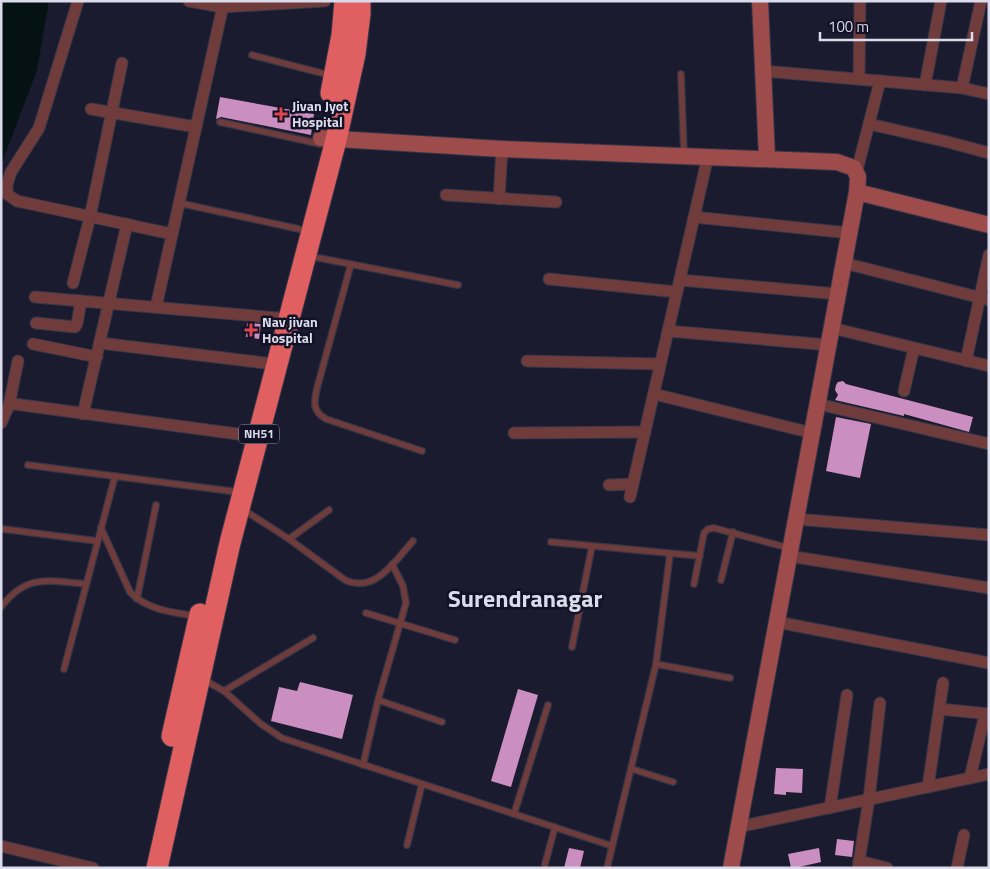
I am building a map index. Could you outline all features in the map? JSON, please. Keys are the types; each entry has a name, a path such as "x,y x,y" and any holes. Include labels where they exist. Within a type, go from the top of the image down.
{"highway":[{"name":"NH51","path":"143,868 199,617 238,498 306,255 326,141 342,36 345,1"},
{"name":"NH51","path":"156,868 200,678 238,498 245,435 278,318 299,229 355,54 360,1"}],"street":[{"path":"78,1 38,128 11,172 6,184 7,194 16,201 172,234"},
{"path":"188,1 223,4 325,1"},
{"path":"760,1 767,158"},
{"path":"859,79 860,1"},
{"path":"925,85 941,1"},
{"path":"962,88 981,1"},
{"path":"156,307 223,4"},
{"path":"74,283 90,217 122,63"},
{"path":"763,71 962,88 989,94"},
{"path":"856,174 880,81"},
{"path":"91,109 196,127"},
{"path":"869,124 988,150"},
{"path":"326,141 767,158 837,162 854,168 858,177 850,233 731,868"},
{"path":"499,198 502,149"},
{"path":"630,497 708,156"},
{"path":"857,192 989,225"},
{"path":"446,195 556,202"},
{"path":"694,217 850,233"},
{"path":"83,414 127,224"},
{"path":"966,361 984,299 989,255"},
{"path":"844,263 984,299"},
{"path":"549,279 677,292"},
{"path":"680,280 838,294"},
{"path":"35,297 278,318"},
{"path":"36,323 75,327 81,301"},
{"path":"832,328 989,366"},
{"path":"668,331 829,345"},
{"path":"33,344 97,357"},
{"path":"100,344 266,363"},
{"path":"904,391 914,348"},
{"path":"1,423 9,405 18,361"},
{"path":"527,361 660,364"},
{"path":"654,394 812,433"},
{"path":"818,404 989,444"},
{"path":"9,405 245,435"},
{"path":"514,433 644,432"},
{"path":"609,485 633,484"},
{"path":"796,518 989,535"},
{"path":"790,552 989,588"},
{"path":"777,622 989,663"},
{"path":"928,787 943,683"},
{"path":"830,808 847,695"},
{"path":"880,703 869,799 858,865 887,868"},
{"path":"940,709 987,714 970,778"},
{"path":"738,828 989,774"},
{"path":"956,868 964,835"},
{"path":"1,846 93,868"}],"lane":[{"path":"252,55 335,77"},
{"path":"681,74 684,156"},
{"path":"220,122 326,141"},
{"path":"179,203 299,229"},
{"path":"306,255 458,286"},
{"path":"351,264 314,402 315,410 326,419 422,452"},
{"path":"28,465 115,476 238,498 289,539 345,580 354,584 362,585 372,581 392,564 413,541"},
{"path":"64,669 115,476"},
{"path":"137,600 156,505"},
{"path":"289,539 329,510"},
{"path":"101,528 130,592 137,600 148,606 199,617"},
{"path":"694,584 704,534 708,529 714,528 733,532 790,552"},
{"path":"3,529 98,541"},
{"path":"721,580 733,532"},
{"path":"551,542 700,556"},
{"path":"572,648 592,546"},
{"path":"607,868 656,664 670,554"},
{"path":"363,765 378,700 406,603 405,593 392,564"},
{"path":"1,607 12,595 30,583 43,581 86,584"},
{"path":"366,613 455,640"},
{"path":"224,691 313,638"},
{"path":"656,664 730,678"},
{"path":"200,678 224,691 261,724 282,738 612,846"},
{"path":"378,700 442,722"},
{"path":"514,814 548,704"},
{"path":"632,769 673,782"},
{"path":"407,845 422,784"},
{"path":"545,864 555,827"}],"shaded area":[{"path":"1,1 49,1 37,70 1,165"}],"building":[{"path":"220,97 314,114 311,135 221,117 216,119"},
{"path":"247,323 261,324 259,339 246,337"},
{"path":"843,381 846,384 973,417 969,432 904,414 904,416 835,400 838,395 835,390 836,385 838,382"},
{"path":"836,417 871,424 860,478 826,471"},
{"path":"300,682 353,695 342,739 271,721 279,687 297,691"},
{"path":"518,689 538,695 511,787 491,781"},
{"path":"776,768 803,769 802,793 786,792 786,795 774,794"},
{"path":"837,839 854,841 852,857 835,855"},
{"path":"569,848 584,851 580,868 564,868"},
{"path":"819,848 821,862 799,868 791,868 788,854"}],"place":[{"name":"Jivan Jyot Hospital","path":"281,114"},
{"name":"Nav jivan Hospital","path":"251,330"}],"district":[{"name":"Surendranagar","path":"525,599"}]}
